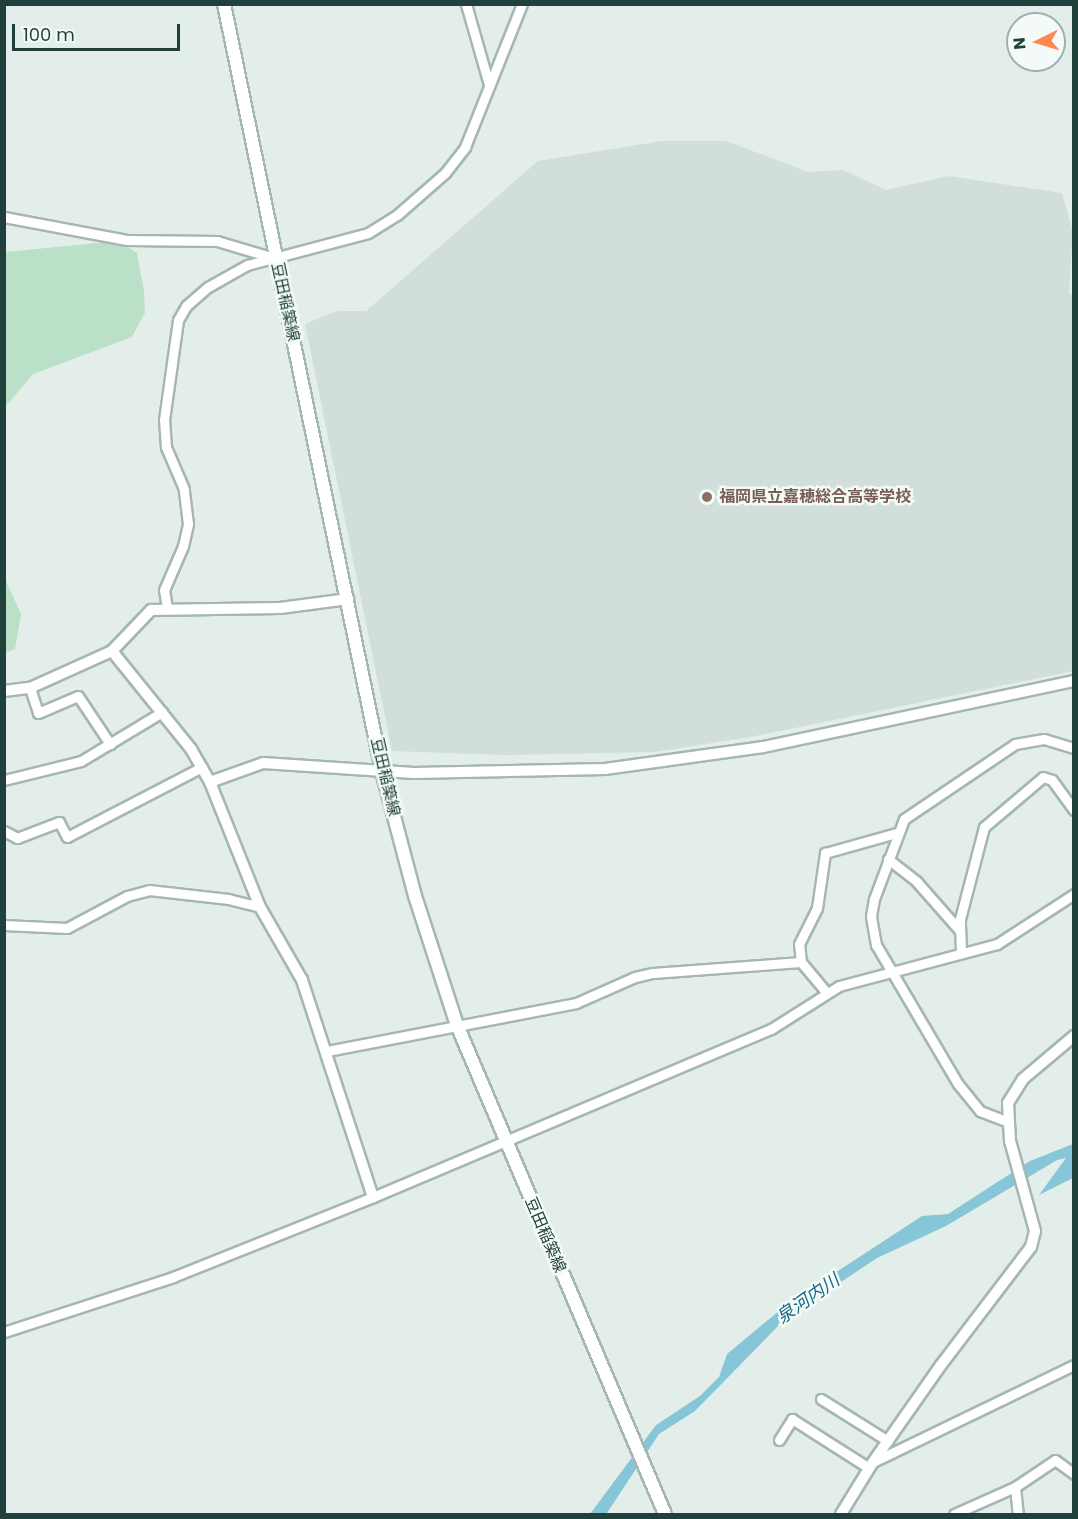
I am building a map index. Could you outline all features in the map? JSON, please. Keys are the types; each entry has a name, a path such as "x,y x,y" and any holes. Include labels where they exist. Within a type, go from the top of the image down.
{"main road":[{"name":"豆田稲築線","path":"224,4 382,771 415,896 458,1025 665,1515"}],"street":[{"path":"466,4 489,85"},
{"path":"167,608 164,590 188,524 184,489 166,447 164,420 178,320 186,306 208,287 247,265 368,233 397,215 445,173 465,147 522,4"},
{"path":"4,217 127,240 217,241 276,259"},
{"path":"4,691 30,688 112,651 151,610 167,608 280,609 348,599"},
{"path":"112,651 162,712 202,767 210,782 260,907 302,980 373,1197"},
{"path":"210,782 263,763 382,771 605,770 763,747 1074,681"},
{"path":"30,688 38,713 78,696 110,744"},
{"path":"4,780 81,761 162,712"},
{"path":"1006,1121 980,1112 971,1103 876,945 871,916 896,833 904,819 1015,744 1044,739 1074,748"},
{"path":"4,831 17,838 59,822 67,837 202,767"},
{"path":"961,952 960,931 977,844 984,827 1043,777 1052,780 1074,810"},
{"path":"826,992 801,962 799,944 817,908 825,853 896,833"},
{"path":"888,859 917,882 960,931"},
{"path":"4,925 68,928 127,896 149,890 228,899 260,907"},
{"path":"4,1332 173,1277 506,1142 771,1029 826,992 1015,936 1074,894"},
{"path":"327,1051 576,1004 634,977 653,973 801,962"},
{"path":"842,1515 871,1465 1031,1247 1035,1231 1011,1146 1006,1121 1008,1103 1016,1086 1074,1036"},
{"path":"871,1465 1074,1365"},
{"path":"821,1399 888,1441"},
{"path":"779,1440 792,1419 871,1465"},
{"path":"954,1515 1015,1486 1055,1461 1074,1474"},
{"path":"1015,1486 1018,1515"}],"shaded area":[{"name":"福岡県立嘉穂総合高等学校","path":"662,141 726,141 808,172 843,170 886,190 949,176 1062,193 1073,232 1069,294 1074,295 1073,671 751,737 654,752 505,755 392,751 305,324 337,311 366,311 538,161"}],"green space":[{"path":"118,241 137,253 144,291 145,313 132,337 33,374 5,407 5,252"},
{"path":"4,577 21,614 15,649 5,653"}],"water":[{"name":"泉河内川","path":"1073,1144 1073,1178 1039,1195 1066,1158 1057,1160 946,1226 877,1258 784,1320 695,1411 659,1434 607,1513 590,1514 656,1425 700,1396 719,1377 727,1354 786,1305 922,1216 948,1214 1030,1161"}],"place":[{"name":"福岡県立嘉穂総合高等学校","path":"707,497"}]}
